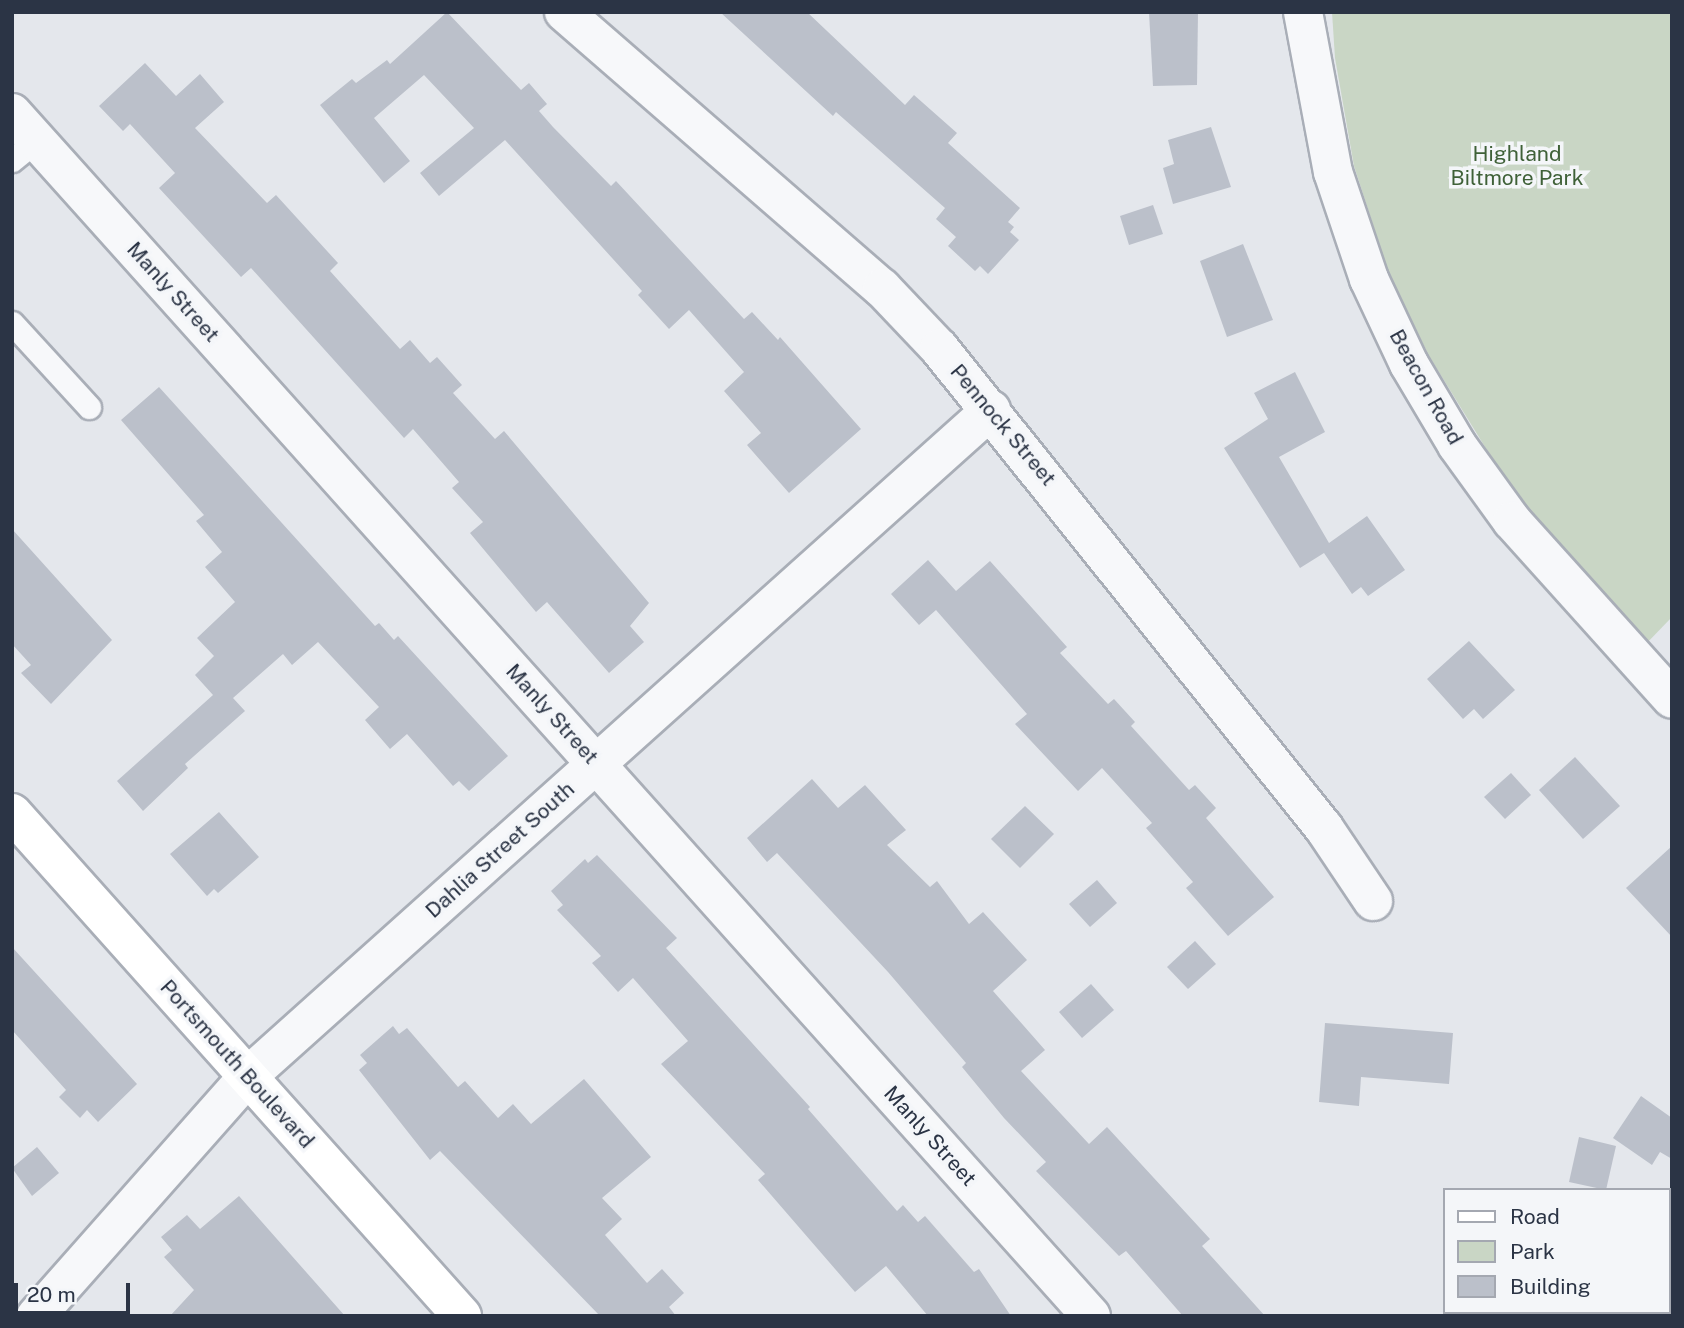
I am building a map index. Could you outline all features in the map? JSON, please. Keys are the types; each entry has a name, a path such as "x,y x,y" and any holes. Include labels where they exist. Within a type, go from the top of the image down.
{"main road":[{"name":"Portsmouth Boulevard","path":"12,813 462,1316"}],"street":[{"name":"Pennock Street","path":"565,12 881,288 991,410 1324,828 1373,901"},
{"name":"Beacon Road","path":"1303,12 1332,172 1369,279 1409,364 1457,445 1512,522 1672,699"},
{"name":"Manly Street","path":"20,137 597,764 1091,1316"},
{"name":"Dahlia Street South","path":"36,1316 248,1076 991,410"}],"lane":[{"path":"12,323 89,407"}],"green space":[{"name":"Highland Biltmore Park","path":"1332,12 1672,12 1672,617 1643,647 1527,515 1429,356 1389,274 1354,166 1335,58"}],"building":[{"path":"447,12 521,90 529,83 547,104 539,111 553,127 611,186 616,181 744,319 752,312 778,340 780,337 861,429 789,493 747,445 761,433 724,391 744,372 689,310 669,329 638,295 642,291 505,140 439,196 420,173 474,128 424,75 374,118 410,161 384,183 320,105 352,79 356,83 387,60 390,64"},
{"path":"720,12 807,12 905,105 914,95 957,133 948,143 1020,208 1008,222 1014,227 1010,232 1019,240 988,274 980,266 975,271 948,246 956,237 936,219 945,208 836,112 833,116"},
{"path":"1149,12 1198,12 1197,85 1153,86"},
{"path":"145,63 176,96 200,74 224,102 195,128 267,203 276,195 338,263 330,271 400,349 410,340 430,363 437,357 462,385 453,393 495,439 504,431 649,603 630,626 644,642 609,673 547,602 536,612 470,533 483,522 452,488 459,482 413,429 404,438 251,268 241,277 159,188 175,173 130,124 123,131 99,106"},
{"path":"1211,127 1231,187 1173,204 1163,168 1174,164 1168,140"},
{"path":"1153,205 1163,234 1129,245 1120,216"},
{"path":"1243,244 1273,320 1227,337 1200,261"},
{"path":"1295,372 1325,432 1279,457 1329,543 1367,516 1405,570 1368,596 1361,587 1352,594 1324,553 1300,568 1224,448 1268,419 1254,393"},
{"path":"159,387 375,626 379,623 394,640 398,636 508,756 469,791 459,781 453,786 407,734 390,749 365,720 379,707 318,642 292,665 283,654 233,698 245,711 185,764 188,768 143,811 117,781 213,695 195,675 214,656 197,638 235,602 205,567 222,552 196,521 204,515 121,420"},
{"path":"12,529 112,640 51,704 21,673 31,665 12,644"},
{"path":"928,560 956,591 990,561 1067,647 1060,653 1108,704 1114,699 1135,722 1131,726 1189,790 1195,785 1216,808 1206,818 1274,897 1228,936 1186,888 1193,882 1146,828 1152,823 1102,768 1078,791 1015,724 1027,714 936,610 919,625 891,594"},
{"path":"1469,641 1515,690 1483,719 1474,709 1463,719 1427,679"},
{"path":"1575,757 1620,806 1583,839 1539,790"},
{"path":"1511,773 1531,795 1505,819 1484,797"},
{"path":"812,779 838,808 865,785 906,830 887,845 930,887 937,881 969,924 983,912 1027,960 993,991 1045,1050 1021,1071 1089,1144 1107,1127 1210,1239 1202,1246 1265,1316 1183,1316 1126,1251 1119,1256 1036,1171 1046,1162 1004,1118 962,1067 966,1063 888,972 777,853 767,862 747,838"},
{"path":"1025,806 1054,834 1020,868 991,839"},
{"path":"219,812 259,857 218,893 214,889 207,896 170,854"},
{"path":"1672,846 1672,937 1626,888"},
{"path":"597,855 677,938 666,948 810,1107 808,1109 897,1211 903,1205 918,1222 925,1216 974,1272 979,1269 1011,1316 928,1316 886,1266 855,1292 758,1180 765,1174 661,1064 688,1041 633,978 618,992 592,963 601,956 557,910 563,905 551,891 585,859 588,863"},
{"path":"1097,880 1117,903 1090,927 1069,904"},
{"path":"1195,941 1216,964 1188,989 1167,967"},
{"path":"12,947 137,1084 98,1122 87,1110 80,1118 59,1097 66,1090 12,1030"},
{"path":"1091,984 1114,1010 1082,1038 1059,1012"},
{"path":"1325,1023 1453,1033 1449,1084 1361,1077 1359,1106 1319,1102"},
{"path":"393,1026 399,1034 407,1028 458,1087 465,1081 498,1118 513,1104 531,1124 584,1079 651,1157 602,1198 622,1219 605,1235 647,1283 662,1269 684,1293 669,1307 676,1316 600,1316 440,1151 430,1160 359,1070 367,1063 360,1055"},
{"path":"1641,1096 1672,1118 1672,1159 1660,1152 1652,1165 1613,1138"},
{"path":"1579,1137 1616,1146 1606,1188 1569,1182"},
{"path":"37,1147 59,1173 32,1196 12,1168"},
{"path":"239,1196 345,1316 170,1316 194,1290 164,1257 172,1250 161,1237 187,1215 200,1229"}]}
